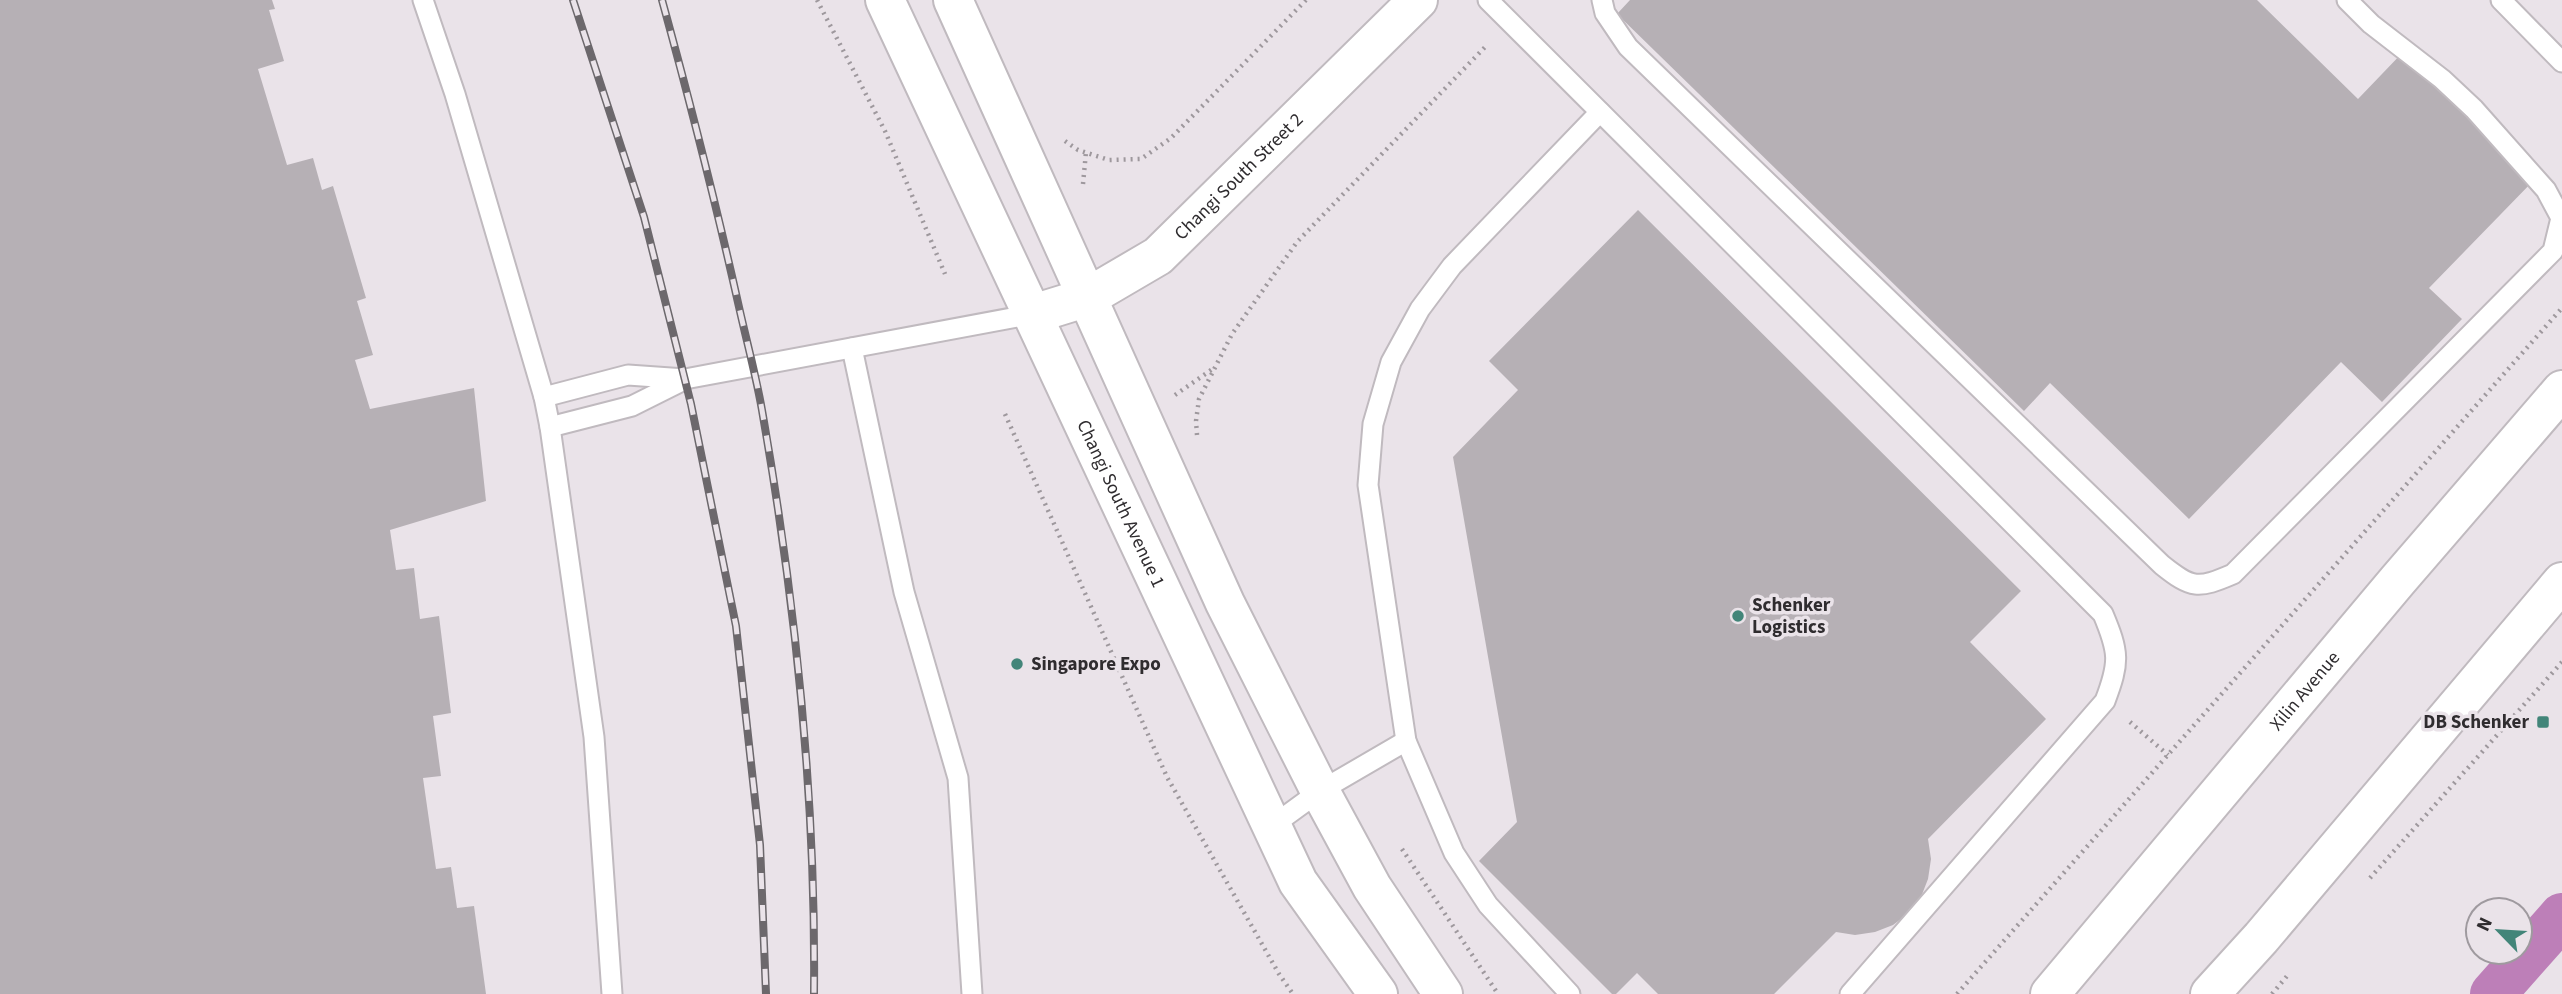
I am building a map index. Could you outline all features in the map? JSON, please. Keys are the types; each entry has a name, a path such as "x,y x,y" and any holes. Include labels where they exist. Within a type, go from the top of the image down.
{"street":[{"name":"Changi South Avenue 1","path":"885,0 1298,882 1378,994"},
{"path":"953,0 1225,603 1372,887 1443,994"},
{"name":"Changi South Street 2","path":"1033,314 1088,297 1158,256 1418,0"},
{"name":"Xilin Avenue","path":"2050,994 2398,580 2562,390"},
{"path":"2210,994 2261,938 2562,582"}],"lane":[{"path":"423,0 455,94 544,397 550,427 594,737 612,994"},
{"path":"1488,0 2103,614 2115,643 2117,671 2105,701 1850,994"},
{"path":"1602,0 1605,13 1628,47 1677,95 2162,565 2181,580 2205,586 2233,574 2553,251 2561,218 2546,190 2474,109 2442,79 2371,24 2347,0"},
{"path":"2501,0 2562,62"},
{"path":"1570,994 1488,905 1454,853 1406,741 1368,485 1373,424 1391,362 1419,309 1452,266 1600,112"},
{"path":"544,397 628,375 685,379 1033,314"},
{"path":"852,348 904,592 958,778 972,994"},
{"path":"550,427 632,407 685,379"},
{"path":"1272,826 1320,791 1406,741"}],"path":[{"path":"817,0 885,131 945,274"},
{"path":"1060,130 1065,142 1086,152 1110,160 1141,159 1171,138 1306,0"},
{"path":"1083,184 1086,152"},
{"path":"1957,994 2562,308"},
{"path":"1174,395 1215,367"},
{"path":"1005,414 1167,777 1293,994"},
{"path":"2370,878 2562,662"},
{"path":"2125,718 2168,755"},
{"path":"2272,994 2292,970"}],"building":[{"path":"0,0 272,0 275,9 269,10 284,61 258,69 287,165 313,158 322,190 333,186 366,298 357,301 373,355 355,360 370,409 474,388 486,501 390,530 396,570 414,568 420,619 439,616 451,713 433,716 441,776 423,778 436,869 451,867 457,908 474,906 486,994 0,994"},
{"path":"1630,0 2257,0 2358,99 2405,50 2536,178 2429,288 2462,319 2382,402 2341,362 2189,519 2050,383 2024,411 1617,14"},
{"name":"Schenker Logistics","path":"1638,210 2021,591 1970,642 2046,719 1928,839 1931,859 1928,879 1921,897 1909,913 1893,925 1875,932 1855,935 1836,932 1774,994 1658,994 1637,973 1616,994 1612,994 1479,861 1517,822 1453,457 1518,390 1489,361"}],"waterway":[{"path":"2493,994 2562,916"}],"railway":[{"path":"573,0 644,217 691,404 736,626 760,845 766,994"},
{"path":"662,0 712,191 752,361 775,487 802,704 812,849 814,994"}],"place":[{"name":"Schenker Logistics","path":"1738,616"},
{"name":"Singapore Expo","path":"1017,664"},
{"name":"DB Schenker","path":"2543,722"}]}
